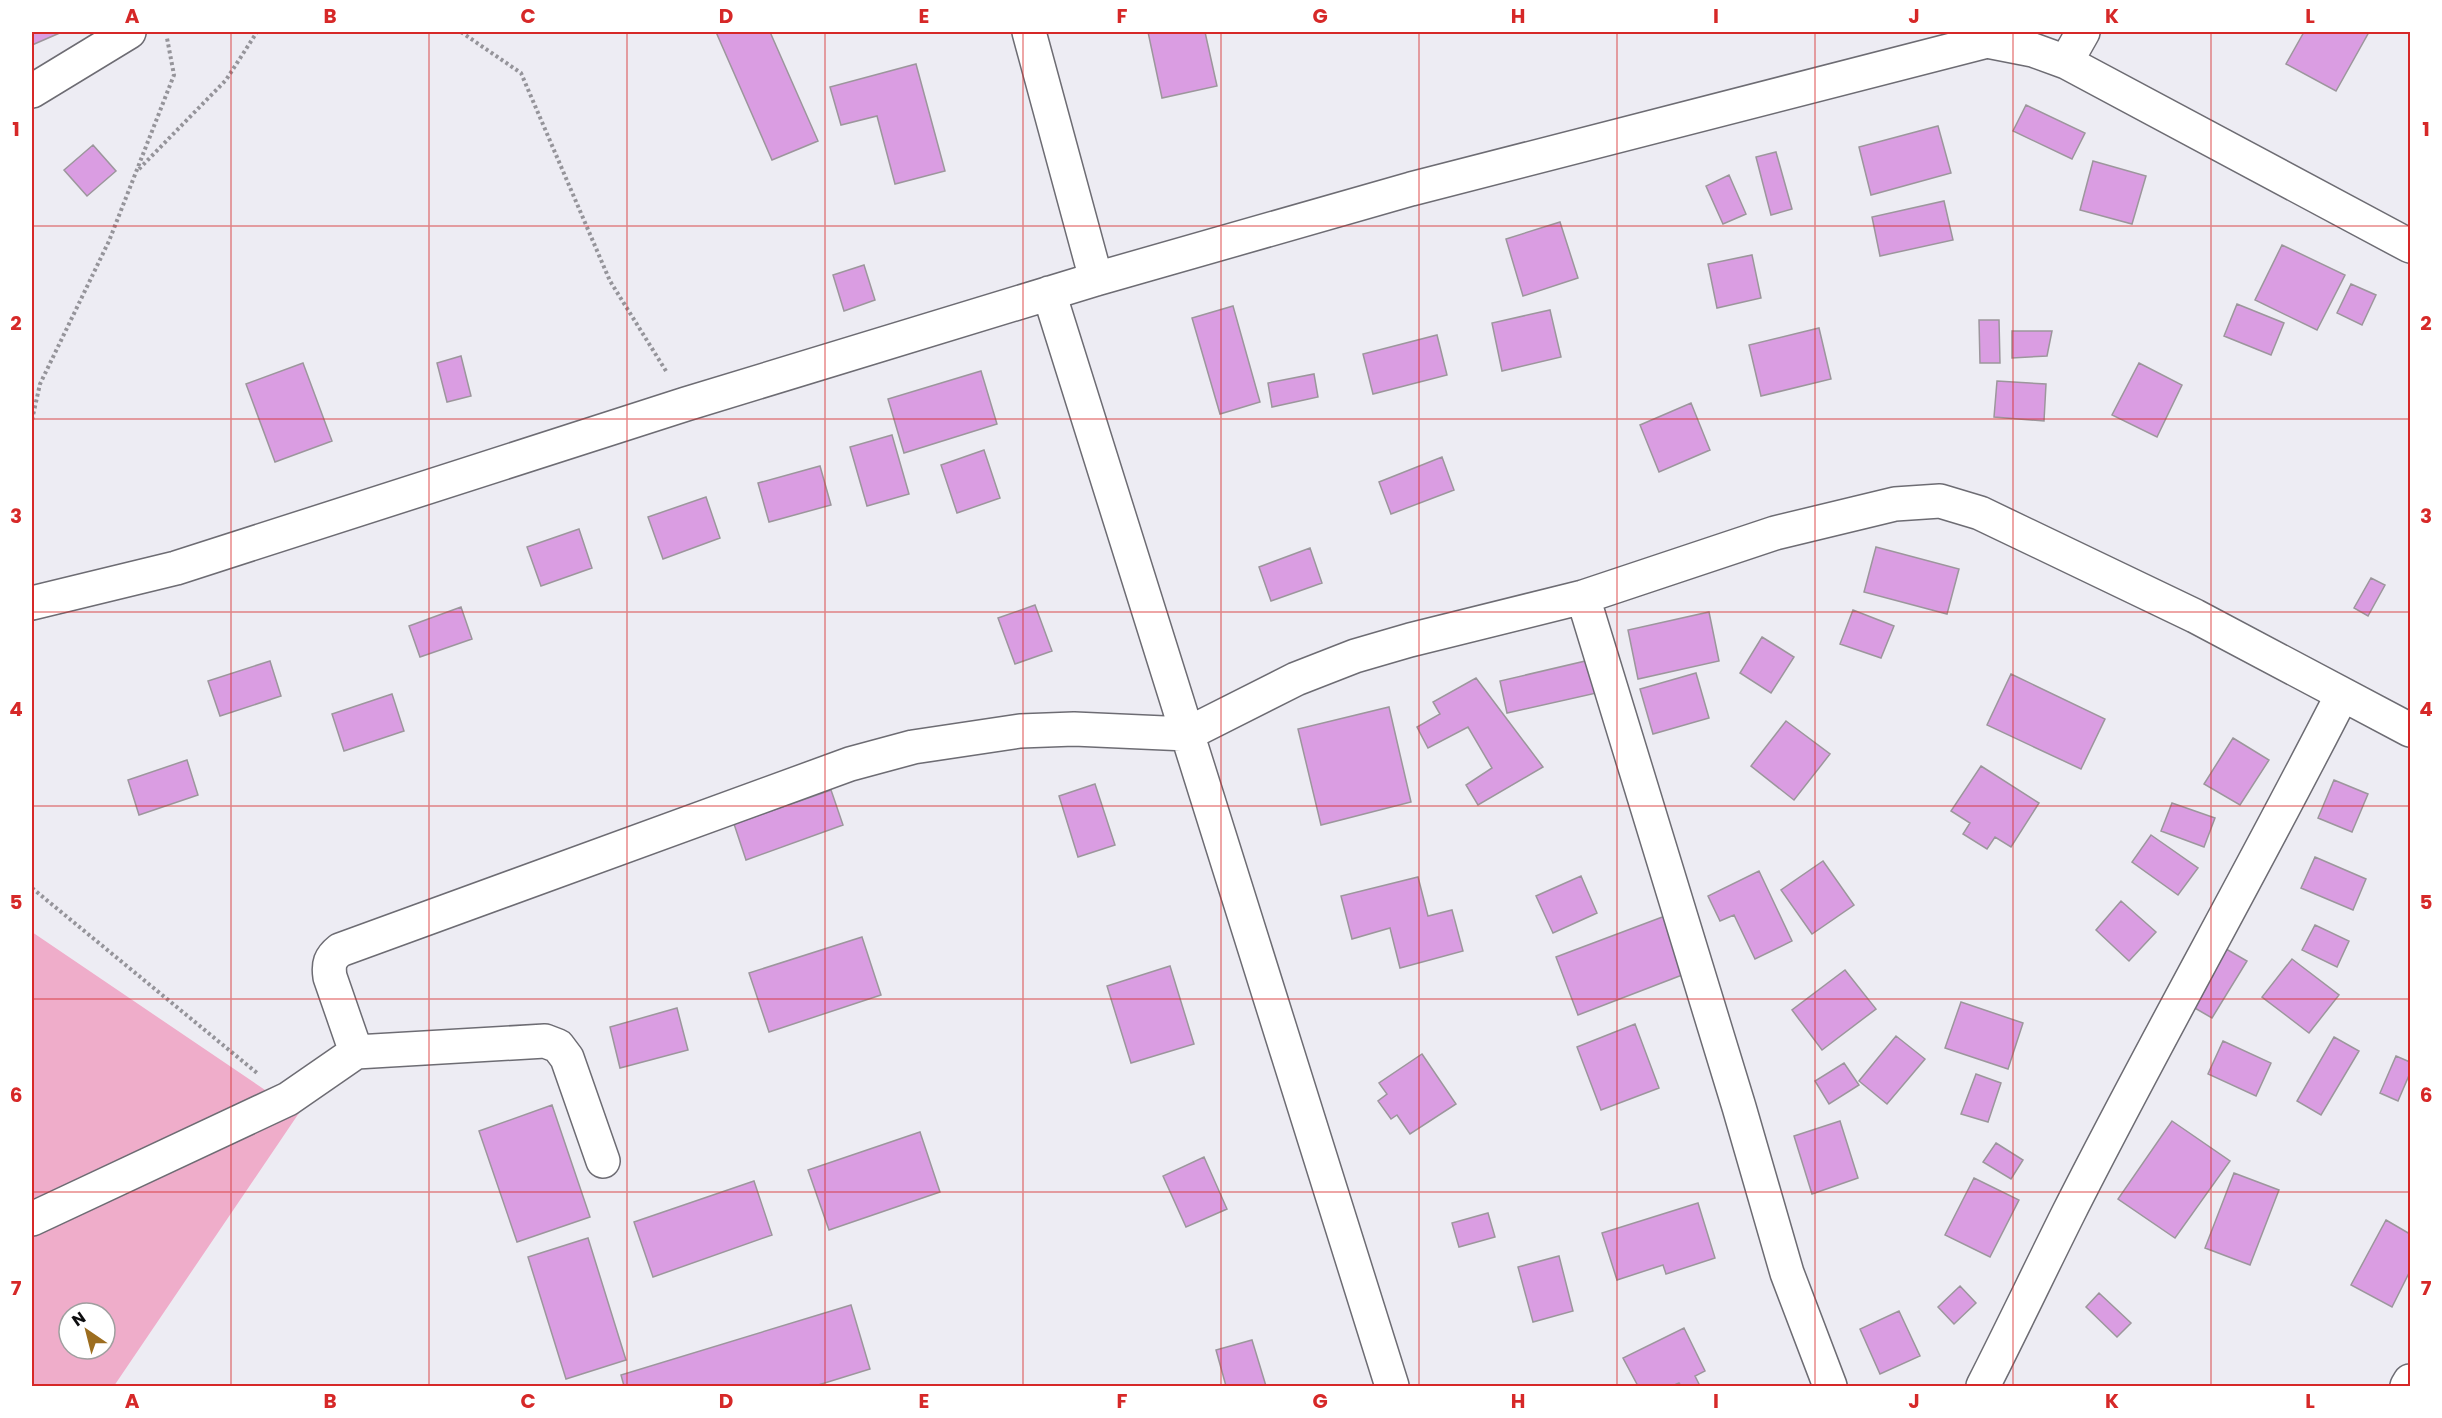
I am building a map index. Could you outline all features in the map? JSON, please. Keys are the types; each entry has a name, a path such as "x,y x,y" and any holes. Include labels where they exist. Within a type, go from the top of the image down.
{"street":[{"path":"32,91 129,32"},
{"path":"1029,32 1096,279"},
{"path":"2067,62 2083,32"},
{"path":"32,603 176,568 686,404 1096,279 1411,189 1986,36 2067,62 2410,246"},
{"path":"1049,293 1392,1386"},
{"path":"356,1052 329,966 332,957 351,944 879,755 963,738 1020,731 1074,729 1187,734 1296,679 1355,656 1583,597 1775,533 1895,504 1940,501 1980,513 2195,616 2410,730"},
{"path":"1583,597 1739,1107 1787,1273 1830,1386"},
{"path":"1983,1386 2069,1213 2269,838 2342,695"},
{"path":"32,1219 288,1099 356,1052 545,1041 558,1046 567,1058 603,1161"},
{"path":"2407,1386 2410,1381"}],"path":[{"path":"32,420 40,384 108,241 174,75 165,32"},
{"path":"136,171 226,80 257,32"},
{"path":"460,32 521,73 610,281 686,404"},
{"path":"32,888 288,1099"}],"shaded area":[{"path":"32,932 299,1113 114,1386 32,1386"}],"building":[{"path":"32,32 62,32 32,45"},
{"path":"716,32 770,32 818,141 772,160"},
{"path":"1148,32 1205,32 1217,86 1162,98"},
{"path":"2304,32 2369,32 2336,91 2286,64"},
{"path":"916,64 945,171 895,184 877,116 841,125 830,87"},
{"path":"2026,105 2085,133 2072,159 2013,131"},
{"path":"1938,126 1951,173 1871,195 1859,147"},
{"path":"93,145 116,171 87,196 64,170"},
{"path":"1776,152 1792,209 1771,215 1756,157"},
{"path":"2093,161 2146,176 2132,224 2080,210"},
{"path":"1729,175 1746,214 1723,224 1706,186"},
{"path":"1944,201 1953,240 1880,256 1872,217"},
{"path":"1560,222 1578,278 1523,296 1506,239"},
{"path":"2282,245 2345,275 2317,330 2255,300"},
{"path":"1752,255 1761,298 1717,308 1708,264"},
{"path":"864,265 875,300 844,311 833,275"},
{"path":"2351,284 2376,295 2362,325 2337,313"},
{"path":"2237,304 2284,323 2271,355 2224,336"},
{"path":"1233,306 1260,402 1220,414 1192,318"},
{"path":"1550,310 1561,357 1502,371 1492,323"},
{"path":"1979,320 1999,320 2000,363 1980,363"},
{"path":"1819,328 1831,379 1761,396 1749,345"},
{"path":"2012,331 2052,331 2047,356 2012,358"},
{"path":"1437,335 1447,375 1373,394 1363,354"},
{"path":"461,356 471,396 447,402 437,363"},
{"path":"303,363 332,441 275,462 246,384"},
{"path":"2139,363 2182,385 2157,437 2112,415"},
{"path":"981,371 997,424 904,453 888,399"},
{"path":"1314,374 1318,397 1272,407 1268,383"},
{"path":"1997,381 2046,384 2044,421 1994,417"},
{"path":"1691,403 1710,450 1659,472 1640,425"},
{"path":"892,435 909,494 867,506 850,447"},
{"path":"984,450 1000,498 957,513 941,465"},
{"path":"1442,457 1454,490 1391,514 1379,482"},
{"path":"820,466 831,505 769,522 758,483"},
{"path":"706,497 720,538 663,559 648,517"},
{"path":"579,529 592,568 541,586 527,547"},
{"path":"1876,547 1959,569 1947,614 1864,592"},
{"path":"1310,548 1322,583 1271,601 1259,567"},
{"path":"2371,578 2385,585 2368,616 2354,608"},
{"path":"1035,605 1052,651 1015,664 998,618"},
{"path":"461,607 472,639 420,657 409,626"},
{"path":"1853,610 1894,626 1881,658 1840,644"},
{"path":"1709,612 1719,661 1638,679 1628,630"},
{"path":"1762,637 1794,657 1771,693 1740,673"},
{"path":"1594,659 1601,692 1507,713 1500,681"},
{"path":"270,661 281,696 220,716 208,681"},
{"path":"1696,673 1709,718 1653,734 1640,689"},
{"path":"2011,674 2105,719 2081,769 1987,725"},
{"path":"1476,678 1543,767 1478,805 1466,785 1492,768 1468,727 1428,748 1417,727 1440,714 1433,702"},
{"path":"392,694 404,731 344,751 332,714"},
{"path":"1389,707 1411,802 1321,825 1298,729"},
{"path":"1786,721 1830,754 1794,800 1751,766"},
{"path":"2233,738 2269,760 2240,805 2204,784"},
{"path":"187,760 198,795 139,815 128,780"},
{"path":"1981,766 2039,803 2011,847 1995,837 1987,849 1963,834 1970,823 1951,811"},
{"path":"2334,780 2368,794 2352,832 2318,818"},
{"path":"1095,784 1115,845 1078,857 1059,796"},
{"path":"831,790 843,825 746,860 734,824"},
{"path":"2172,803 2215,818 2204,847 2161,831"},
{"path":"2151,835 2198,868 2178,895 2132,862"},
{"path":"2315,857 2366,879 2353,910 2301,888"},
{"path":"1823,861 1854,905 1812,934 1781,890"},
{"path":"1759,871 1792,941 1755,959 1734,915 1720,921 1708,896"},
{"path":"1581,876 1597,913 1553,933 1536,896"},
{"path":"1418,877 1428,916 1452,910 1463,951 1400,968 1390,928 1352,939 1341,896"},
{"path":"2121,901 2156,932 2129,961 2096,930"},
{"path":"1681,910 1703,967 1578,1015 1556,957"},
{"path":"2315,925 2349,941 2337,967 2302,950"},
{"path":"862,937 881,995 769,1032 749,973"},
{"path":"2221,946 2247,961 2212,1018 2186,1003"},
{"path":"2292,959 2339,995 2309,1033 2262,997"},
{"path":"1170,966 1194,1044 1131,1063 1107,986"},
{"path":"1845,970 1876,1009 1822,1050 1792,1010"},
{"path":"1961,1002 2023,1023 2008,1069 1945,1048"},
{"path":"677,1008 688,1050 620,1068 610,1027"},
{"path":"1635,1024 1659,1088 1601,1110 1577,1047"},
{"path":"1896,1036 1925,1059 1887,1104 1859,1081"},
{"path":"2334,1037 2359,1051 2321,1115 2297,1101"},
{"path":"2223,1041 2271,1063 2256,1096 2208,1074"},
{"path":"1422,1054 1456,1104 1410,1134 1397,1115 1391,1119 1378,1101 1387,1094 1379,1083"},
{"path":"2396,1056 2410,1062 2410,1073 2398,1101 2380,1093"},
{"path":"1844,1063 1859,1085 1829,1104 1815,1081"},
{"path":"1976,1074 2001,1083 1988,1122 1961,1114"},
{"path":"552,1105 590,1217 517,1242 479,1131"},
{"path":"1840,1121 1858,1178 1812,1194 1794,1136"},
{"path":"2172,1121 2230,1161 2175,1238 2118,1199"},
{"path":"920,1132 940,1192 829,1230 808,1170"},
{"path":"1996,1143 2023,1160 2011,1179 1983,1162"},
{"path":"1204,1157 1227,1209 1186,1227 1163,1176"},
{"path":"2234,1173 2279,1190 2250,1265 2205,1248"},
{"path":"1974,1178 2019,1200 1990,1257 1945,1235"},
{"path":"754,1181 772,1235 653,1277 634,1222"},
{"path":"1698,1203 1715,1258 1666,1274 1663,1265 1617,1280 1602,1233"},
{"path":"1488,1213 1495,1237 1459,1247 1452,1223"},
{"path":"2386,1220 2410,1234 2410,1271 2392,1307 2351,1285"},
{"path":"588,1238 626,1360 566,1379 528,1257"},
{"path":"1559,1256 1573,1311 1533,1322 1518,1267"},
{"path":"1960,1286 1976,1303 1954,1324 1938,1307"},
{"path":"2099,1293 2131,1323 2117,1337 2086,1307"},
{"path":"851,1305 870,1369 815,1386 624,1386 621,1375"},
{"path":"1899,1311 1920,1356 1880,1374 1860,1329"},
{"path":"1684,1328 1705,1371 1695,1376 1700,1386 1681,1386 1679,1383 1672,1386 1638,1386 1623,1358"},
{"path":"1252,1340 1266,1386 1226,1386 1216,1350"}]}
